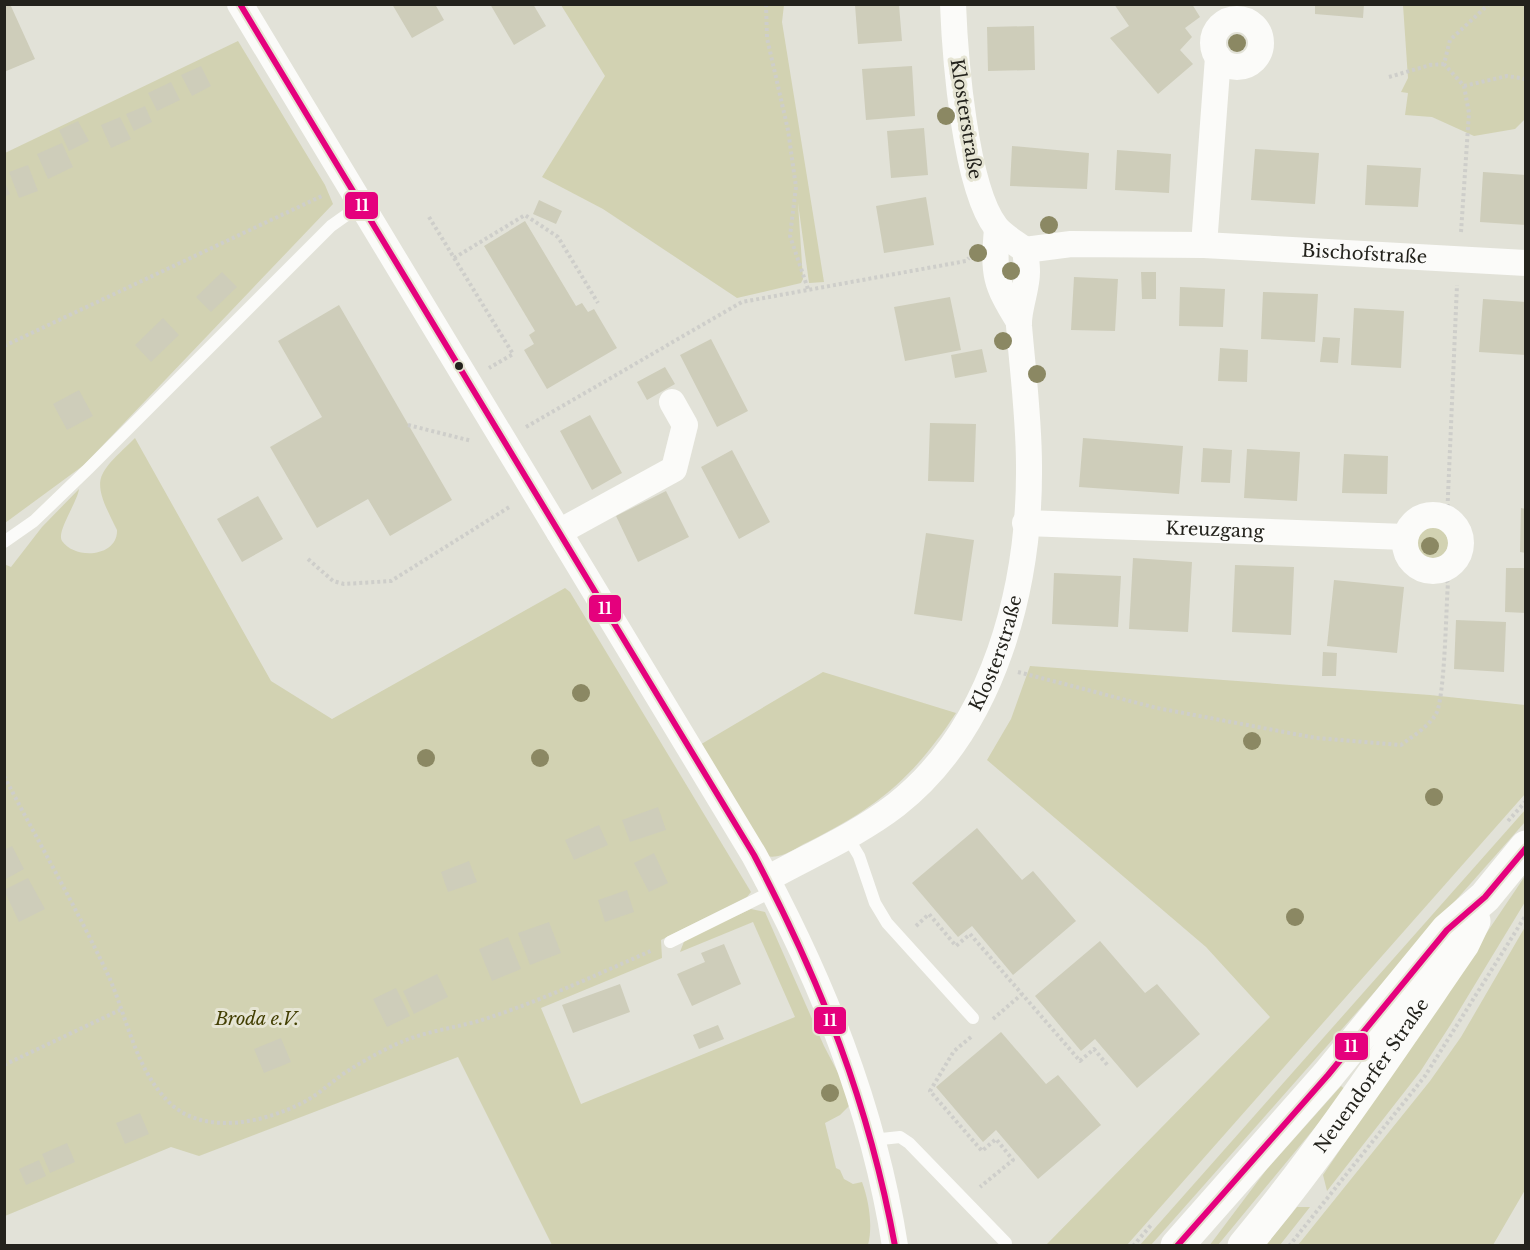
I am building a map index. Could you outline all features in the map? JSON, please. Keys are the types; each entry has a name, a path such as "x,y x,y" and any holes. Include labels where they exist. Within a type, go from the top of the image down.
{"main road":[{"name":"Neuendorfer Straße","path":"1177,1245 1328,1075 1447,930 1485,897 1526,847"},
{"name":"Neuendorfer Straße","path":"1244,1245 1295,1184 1443,974 1463,945 1485,897"}],"street":[{"path":"240,4 770,885 811,966 842,1042 872,1140 895,1245"},
{"name":"Klosterstraße","path":"770,885 897,804 948,753 971,719 995,667 1005,637 1020,567 1029,468 1027,394 1019,322 1027,272 1025,250 997,229 984,208 977,187 956,62 952,4"},
{"path":"1204,245 1218,57"},
{"name":"Klosterstraße","path":"997,229 995,276 1000,292 1019,322"},
{"name":"Bischofstraße","path":"1025,250 1071,244 1204,245 1526,263"},
{"path":"559,532 674,469 685,425 672,402"},
{"path":"1430,515 1447,519 1454,525 1460,541 1456,558 1442,569 1434,571 1418,567 1407,554 1405,537 1408,529 1422,517 1430,515"},
{"name":"Kreuzgang","path":"1025,523 1405,537"}],"lane":[{"path":"4,542 34,521 331,226 362,204"},
{"path":"847,836 862,863 875,903 901,939 973,1018"},
{"path":"670,942 770,885"},
{"path":"872,1140 900,1137 1006,1243"}],"path":[{"path":"766,4 767,38 788,130 796,187 790,236 808,289"},
{"path":"1444,64 1450,40 1489,4"},
{"path":"1389,78 1430,65 1444,64"},
{"path":"1444,64 1464,86 1470,124 1459,260 1447,519"},
{"path":"1464,86 1507,76 1526,79"},
{"path":"4,346 348,182"},
{"path":"454,258 525,215 558,237 598,303"},
{"path":"429,217 513,354 486,370"},
{"path":"504,440 742,302 966,261 975,240 997,229"},
{"path":"408,425 477,442"},
{"path":"308,559 333,580 344,584 391,581 511,506"},
{"path":"1033,676 1157,708 1316,738 1401,745 1423,729 1437,713 1441,689 1448,583 1442,569"},
{"path":"4,776 110,979 120,1010 145,1067 173,1105 189,1116 202,1121 244,1121 302,1103 379,1052 409,1039 484,1019 538,999 670,942"},
{"path":"901,939 929,914 956,946 970,934 1080,1061 1094,1049 1109,1067"},
{"path":"1288,1245 1425,1076 1526,915"},
{"path":"988,1023 1022,994"},
{"path":"4,1065 120,1010"},
{"path":"965,1201 1013,1160 996,1139 982,1151 930,1091 954,1051 980,1030"}],"green space":[{"path":"561,5 784,5 782,22 824,282 809,283 798,203 803,279 801,283 737,298 603,209 542,177 605,76"},
{"path":"1403,5 1525,5 1525,119 1515,129 1474,136 1432,117 1405,115 1408,93 1401,92 1408,78"},
{"path":"238,41 325,185 333,204 84,465 5,523 5,153"},
{"name":"Broda e.V.","path":"135,438 271,681 332,719 565,588 570,592 751,892 747,897 661,940 662,958 541,1008 581,1104 795,1017 753,922 680,952 685,939 751,909 765,912 824,1046 846,1088 849,1106 840,1115 825,1123 836,1168 840,1170 844,1179 853,1184 862,1182 870,1214 868,1245 552,1245 458,1057 199,1156 171,1147 5,1216 4,564 11,567 42,527 79,489 64,524 62,541 68,547 85,553 95,553 111,546 117,530 103,499 100,488 101,479 112,461"},
{"path":"1432,527 1443,532 1448,543 1443,554 1432,559 1421,554 1416,543 1421,532"},
{"path":"1030,666 1430,695 1525,705 1525,794 1127,1245 1046,1245 1270,1017 1206,947 987,760 1011,719"},
{"path":"823,672 956,713 925,756 892,789 874,803 833,829 788,853 772,857 766,856 698,746"},
{"path":"1525,810 1525,822 1151,1245 1139,1246"},
{"path":"1525,876 1525,902 1451,1024 1420,1072 1327,1191 1323,1175"},
{"path":"1525,927 1525,1190 1493,1245 1298,1245 1430,1081 1461,1037"},
{"path":"1341,1086 1346,1090 1218,1245 1209,1246 1267,1169"},
{"path":"1297,1207 1310,1207 1280,1245 1265,1246"}],"building":[{"path":"4,4 10,4 35,59 4,72"},
{"path":"392,4 435,4 444,20 412,38"},
{"path":"490,4 533,4 546,26 514,45"},
{"path":"1114,4 1192,4 1200,17 1185,28 1192,37 1180,50 1193,64 1158,94 1110,38 1129,26"},
{"path":"1315,4 1364,4 1363,18 1315,14"},
{"path":"855,5 899,5 902,41 858,44"},
{"path":"1034,26 1035,70 988,71 987,27"},
{"path":"201,66 211,86 192,96 181,75"},
{"path":"912,66 915,116 866,120 862,69"},
{"path":"171,82 180,100 157,111 148,93"},
{"path":"145,106 152,122 134,131 126,114"},
{"path":"120,117 131,139 111,148 101,125"},
{"path":"78,121 89,141 69,151 59,130"},
{"path":"924,128 928,175 891,178 887,131"},
{"path":"62,143 73,167 48,179 37,154"},
{"path":"1012,146 1089,153 1087,189 1010,186"},
{"path":"1255,149 1319,153 1315,204 1251,200"},
{"path":"1117,150 1171,154 1169,193 1115,190"},
{"path":"28,165 38,191 19,198 9,172"},
{"path":"1367,165 1421,168 1418,207 1365,205"},
{"path":"1483,172 1526,175 1526,225 1480,222"},
{"path":"4,180 10,194 4,197"},
{"path":"926,197 934,245 884,253 876,206"},
{"path":"539,200 562,211 556,224 533,214"},
{"path":"525,221 576,306 582,303 588,312 594,309 617,348 547,389 524,350 534,344 529,335 535,331 484,246"},
{"path":"222,272 237,287 211,312 196,297"},
{"path":"1141,272 1156,272 1156,299 1142,299"},
{"path":"1074,277 1118,279 1115,331 1071,330"},
{"path":"1180,287 1225,289 1223,327 1179,326"},
{"path":"1263,292 1318,294 1315,342 1261,339"},
{"path":"950,297 961,350 905,361 894,307"},
{"path":"1483,299 1526,302 1526,355 1479,352"},
{"path":"339,305 452,500 390,536 368,499 317,528 270,447 322,417 278,341"},
{"path":"1354,308 1404,311 1401,368 1351,365"},
{"path":"163,318 179,335 151,362 135,345"},
{"path":"1323,337 1340,338 1338,363 1320,362"},
{"path":"711,339 748,411 717,427 680,355"},
{"path":"1220,348 1248,350 1247,382 1218,381"},
{"path":"982,349 987,372 955,378 951,355"},
{"path":"665,367 675,384 647,400 637,382"},
{"path":"79,390 93,416 67,430 53,404"},
{"path":"590,415 622,473 592,490 560,431"},
{"path":"930,423 976,424 974,482 928,481"},
{"path":"1083,438 1183,446 1179,494 1079,487"},
{"path":"1203,448 1232,450 1230,483 1201,482"},
{"path":"1247,449 1300,452 1297,501 1244,498"},
{"path":"732,450 770,522 739,539 701,467"},
{"path":"1344,454 1388,456 1387,494 1342,493"},
{"path":"666,491 689,537 638,562 616,516"},
{"path":"258,496 283,539 242,562 217,519"},
{"path":"1521,508 1526,509 1526,553 1520,552"},
{"path":"926,533 974,540 962,621 914,614"},
{"path":"1133,558 1192,562 1188,632 1129,629"},
{"path":"1235,565 1294,567 1291,635 1232,632"},
{"path":"1506,568 1526,568 1526,613 1505,612"},
{"path":"1054,573 1121,576 1118,627 1052,624"},
{"path":"1334,580 1404,587 1397,653 1327,646"},
{"path":"1456,620 1506,622 1504,672 1454,669"},
{"path":"1323,652 1337,653 1336,676 1322,676"},
{"path":"658,807 666,830 630,842 622,820"},
{"path":"599,825 608,845 574,860 565,840"},
{"path":"977,828 1022,880 1033,871 1076,921 1013,975 972,926 958,937 912,883"},
{"path":"12,846 24,869 4,880 4,850"},
{"path":"654,853 668,883 649,892 634,863"},
{"path":"469,861 477,882 448,892 441,872"},
{"path":"28,878 45,909 19,922 4,890"},
{"path":"627,890 634,912 605,922 598,900"},
{"path":"549,922 561,953 530,965 518,933"},
{"path":"508,937 521,969 492,981 479,949"},
{"path":"1100,941 1145,993 1157,984 1200,1034 1137,1088 1095,1039 1081,1051 1035,996"},
{"path":"724,944 741,984 692,1006 677,974 705,962 701,953"},
{"path":"437,974 448,997 414,1014 403,991"},
{"path":"620,984 630,1012 573,1033 562,1005"},
{"path":"396,988 410,1016 387,1027 373,999"},
{"path":"718,1025 724,1039 699,1049 693,1035"},
{"path":"1001,1032 1046,1084 1058,1075 1101,1125 1038,1179 996,1130 983,1142 936,1087"},
{"path":"281,1038 291,1062 264,1073 254,1049"},
{"path":"140,1113 149,1134 125,1144 116,1123"},
{"path":"67,1143 75,1162 50,1173 42,1154"},
{"path":"39,1160 46,1176 26,1185 19,1169"}],"transit line":[{"name":"11","path":"240,4 754,855 801,950 840,1045 871,1143 895,1246"},
{"name":"11","path":"1177,1246 1328,1075 1447,930 1485,897 1526,848"}]}
